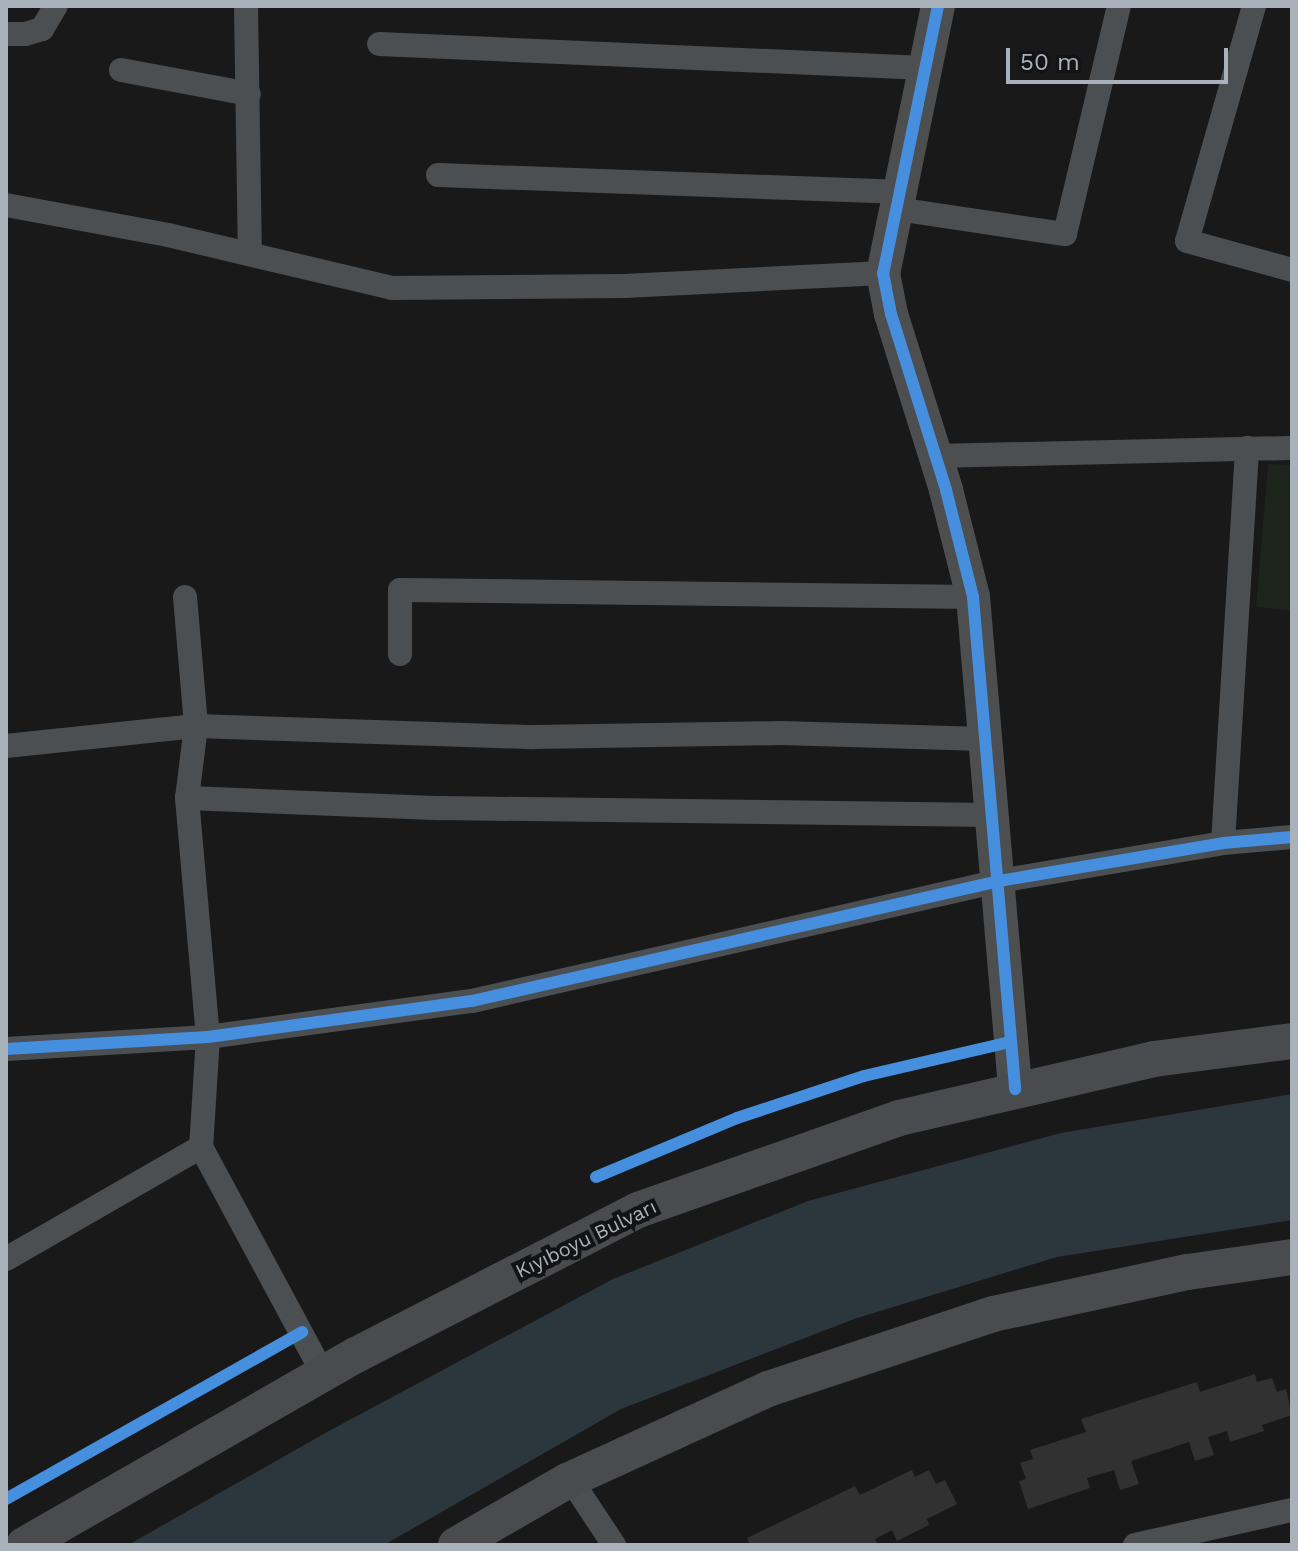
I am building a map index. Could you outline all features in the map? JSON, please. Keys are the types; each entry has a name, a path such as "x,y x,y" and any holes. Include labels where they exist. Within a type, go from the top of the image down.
{"main road":[{"name":"Kıyıboyu Bulvarı","path":"24,1545 323,1374 638,1210 899,1118 1154,1059 1292,1041"},
{"path":"456,1545 571,1480 768,1389 993,1314 1188,1272 1292,1257"}],"street":[{"path":"6,34 25,34 42,29 56,6"},
{"path":"246,6 250,254"},
{"path":"938,6 883,273 891,314 935,456 973,597 1015,1089"},
{"path":"438,175 897,201 1065,234 1119,6"},
{"path":"1254,6 1187,241 1292,270"},
{"path":"379,44 925,68"},
{"path":"121,70 249,94"},
{"path":"6,205 250,254 392,288 625,286 883,273"},
{"path":"1223,843 1247,448"},
{"path":"935,456 1292,448"},
{"path":"400,654 400,590 973,597"},
{"path":"185,597 196,726 187,798 208,1037 201,1147 323,1374"},
{"path":"6,746 196,726 533,737 781,733 984,739"},
{"path":"187,798 441,808 991,815"},
{"path":"6,1049 208,1037 472,1001 999,881 1223,843 1292,837"},
{"path":"6,1259 201,1147"},
{"path":"571,1480 614,1545"},
{"path":"1135,1545 1292,1510"}],"shaded area":[{"path":"1268,464 1292,465 1292,611 1256,607"},
{"path":"1292,1094 1292,1220 1057,1257 854,1319 621,1409 384,1545 128,1545 327,1432 613,1279 808,1201 1061,1133"}],"building":[{"path":"1255,1374 1257,1382 1272,1378 1277,1392 1286,1389 1292,1415 1262,1425 1264,1431 1230,1442 1227,1431 1208,1437 1214,1455 1195,1461 1189,1442 1131,1461 1139,1484 1120,1490 1114,1470 1087,1478 1090,1488 1028,1509 1019,1481 1026,1479 1020,1463 1033,1459 1030,1450 1086,1432 1081,1419 1197,1382 1200,1392"},
{"path":"912,1470 915,1477 929,1470 936,1484 945,1480 957,1504 927,1519 929,1525 897,1541 892,1530 875,1539 878,1545 750,1545 747,1538 855,1486 860,1495"}],"cycle path":[{"path":"938,6 883,273 891,314 946,490 973,597 1015,1089"},
{"path":"6,1049 208,1037 472,1001 999,881 1223,843 1292,837"},
{"path":"596,1177 737,1118 864,1076 1010,1042"},
{"path":"6,1499 302,1332"}]}
